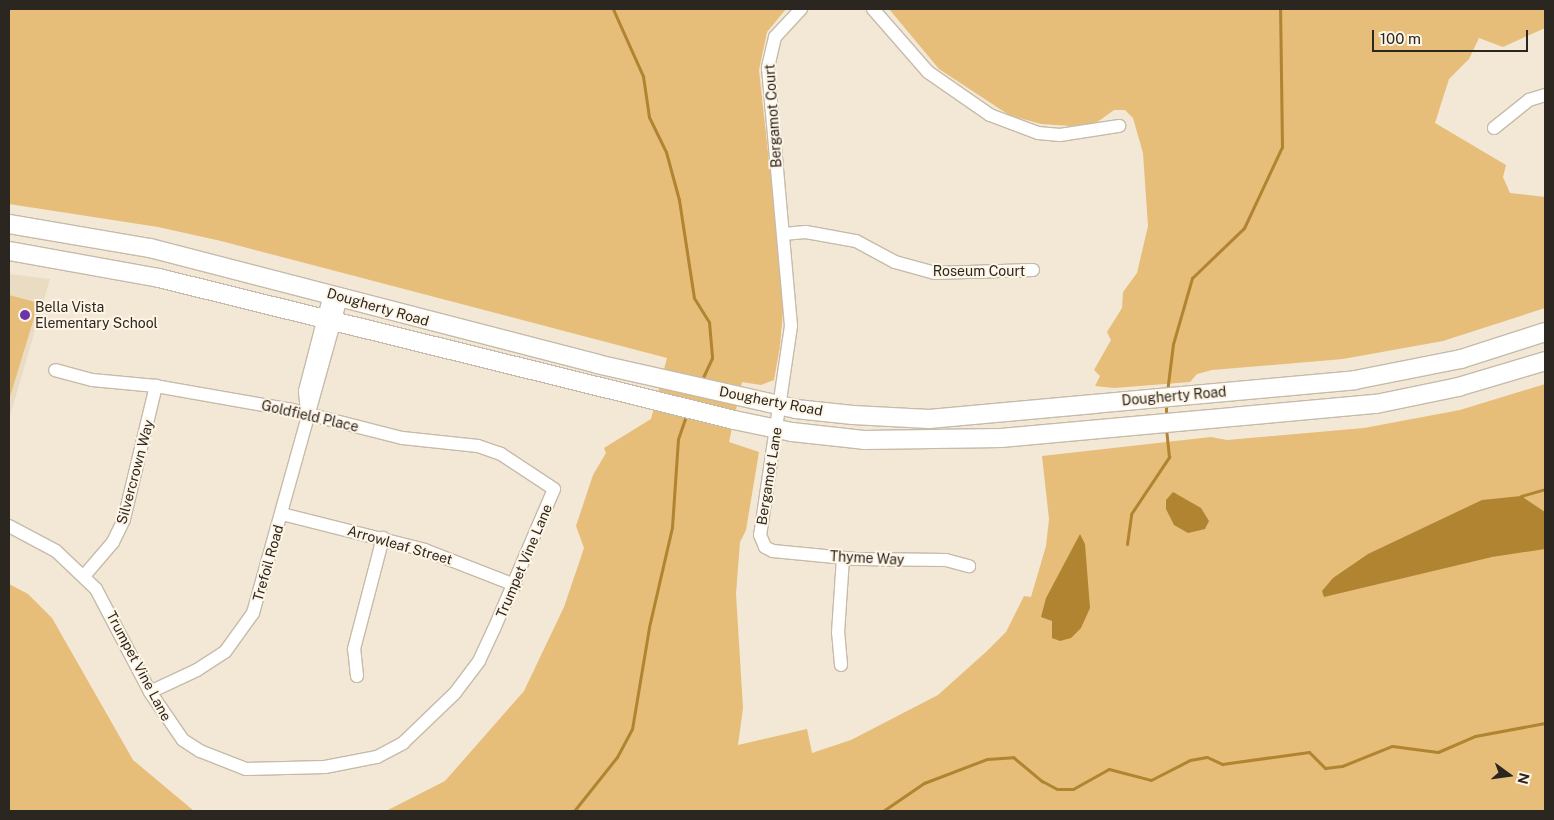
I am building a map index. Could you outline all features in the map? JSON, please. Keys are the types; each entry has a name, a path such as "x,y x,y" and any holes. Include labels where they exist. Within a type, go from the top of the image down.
{"main road":[{"name":"Dougherty Road","path":"9,224 150,248 598,364 779,404 853,416 928,419 1390,374 1461,359 1545,332"},
{"name":"Dougherty Road","path":"9,251 159,278 329,322 734,420 776,428 864,440 936,442 1130,427 1418,397 1545,361"}],"street":[{"name":"Bergamot Court","path":"779,404 792,326 768,68 775,37 801,9"},
{"path":"873,9 928,72 990,115 1038,133 1060,135 1119,126"},
{"path":"1494,128 1530,100 1545,95"},
{"name":"Roseum Court","path":"783,234 806,232 856,241 894,262 935,273 1032,270"},
{"name":"Trefoil Road","path":"150,692 197,670 225,652 241,634 259,600 307,413 305,391 329,322 335,296"},
{"name":"Goldfield Place","path":"55,370 92,380 156,386 307,413 402,438 478,446 501,454 554,490"},
{"name":"Silvercrown Way","path":"84,576 113,542 124,519 156,386"},
{"name":"Bergamot Lane","path":"765,547 760,535 779,404"},
{"name":"Trumpet Vine Lane","path":"9,526 56,551 84,576 107,607 150,692 183,740 200,751 246,769 326,767 377,757 404,743 455,693 479,661 515,585 554,490"},
{"name":"Arrowleaf Street","path":"282,514 383,538 455,560 515,585"},
{"path":"357,676 354,649 383,538"},
{"name":"Thyme Way","path":"765,547 785,553 843,558 946,560 969,566"},
{"path":"842,665 838,633 843,558"}],"shaded area":[{"path":"9,9 786,9 767,32 759,70 784,299 780,346 774,380 761,385 742,382 729,442 759,452 746,530 740,542 736,594 743,708 738,745 807,729 812,753 851,740 938,695 987,651 1006,632 1024,596 1031,597 1046,546 1049,519 1042,456 1211,437 1227,440 1364,428 1460,410 1545,384 1545,811 386,811 445,781 524,691 564,607 584,548 576,526 593,475 606,453 604,448 651,419 667,358 221,241 158,227 9,204"},
{"path":"889,9 1545,9 1545,28 1503,47 1479,38 1469,59 1449,79 1435,123 1506,165 1503,177 1510,193 1545,197 1545,308 1443,341 1343,359 1212,370 1197,374 1190,382 1114,388 1095,386 1100,376 1094,370 1111,340 1107,332 1122,308 1123,292 1137,273 1148,226 1143,153 1133,118 1125,110 1114,110 1096,123 1071,126 1041,124 1009,115 939,69"},
{"name":"Bella Vista Elementary School","path":"9,274 50,279 9,419"},
{"path":"9,295 35,302 37,308 9,400"},
{"path":"1173,492 1201,508 1209,521 1205,529 1188,533 1174,525 1166,509 1166,500"},
{"path":"1521,496 1545,512 1545,549 1492,557 1324,597 1322,591 1333,578 1368,554 1482,500"},
{"path":"1080,534 1085,544 1090,608 1081,628 1071,638 1060,641 1052,638 1052,621 1041,617 1046,598"},
{"path":"9,584 28,594 52,618 133,760 194,811 9,811"}],"waterway":[{"path":"613,9 643,76 649,117 666,152 679,200 694,298 709,322 712,358 701,382"},
{"path":"1167,392 1173,344 1192,278 1244,228 1282,147 1280,9"},
{"path":"1166,403 1166,417"},
{"path":"574,811 617,757 632,729 649,627 672,527 678,439 687,413"},
{"path":"1127,544 1131,514 1169,457 1166,428"},
{"path":"1521,496 1545,489"},
{"path":"883,811 924,783 987,759 1013,757 1042,781 1057,789 1073,789 1109,769 1151,780 1190,760 1207,757 1222,764 1309,752 1325,768 1342,766 1392,746 1438,752 1475,736 1545,723"}],"place":[{"name":"Bella Vista Elementary School","path":"25,315"}]}
